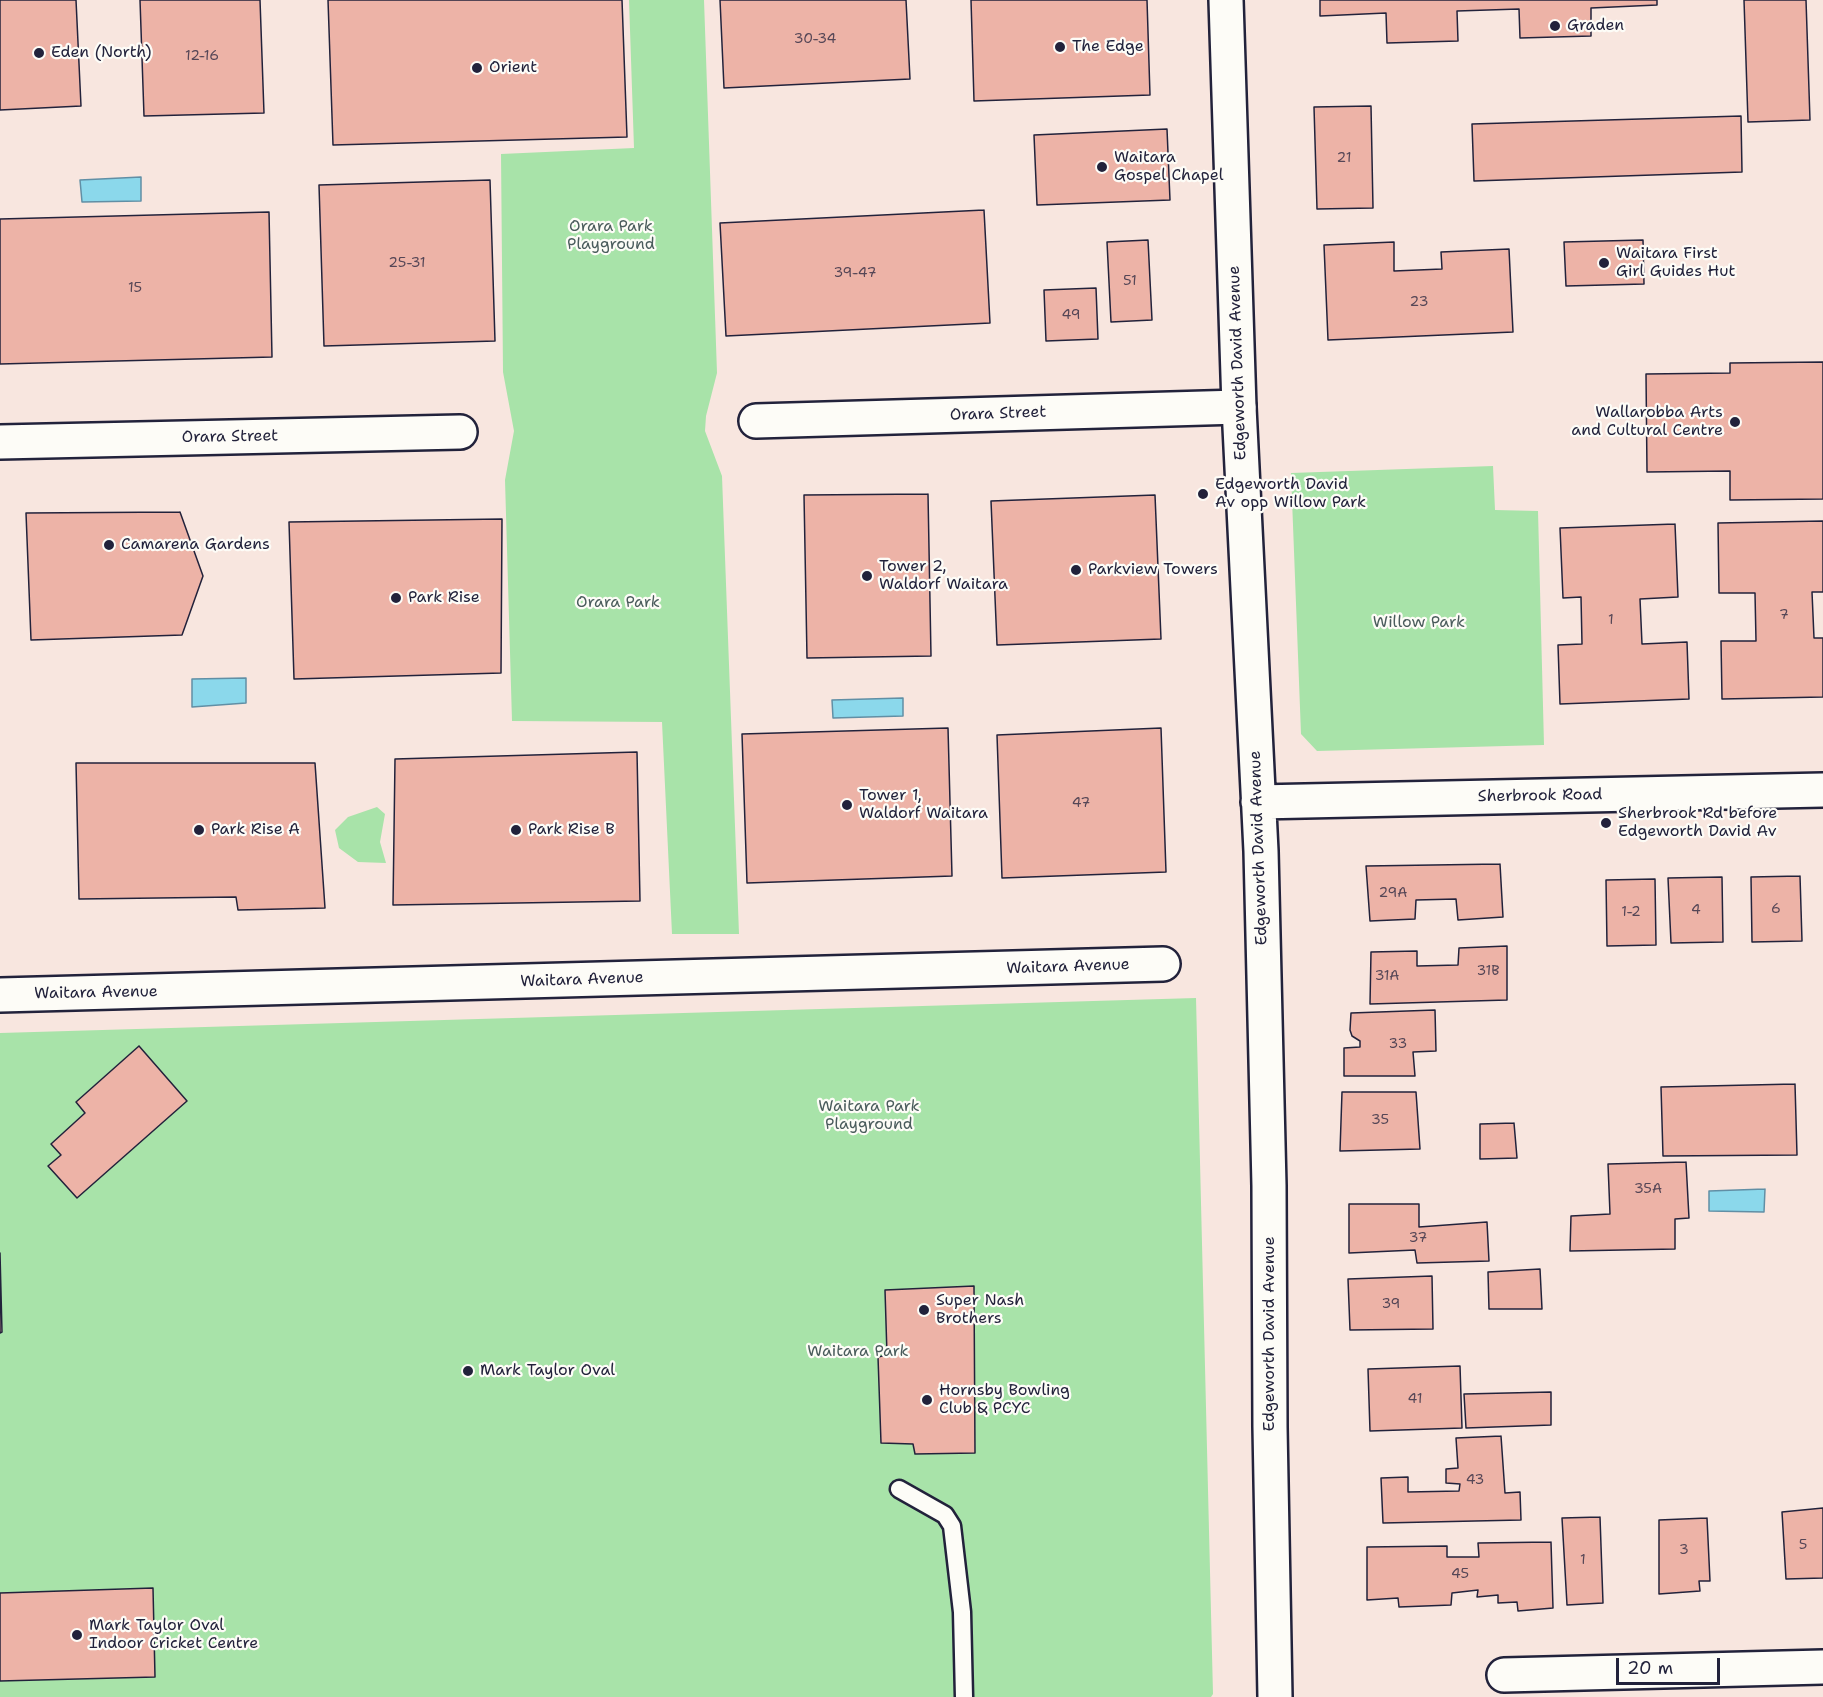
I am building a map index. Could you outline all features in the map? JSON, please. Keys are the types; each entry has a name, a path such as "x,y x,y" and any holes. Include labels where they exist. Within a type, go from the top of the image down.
{"street":[{"name":"Edgeworth David Avenue","path":"1226,0 1239,407 1261,851 1269,1186 1275,1697"},
{"name":"Orara Street","path":"756,421 1239,407"},
{"name":"Orara Street","path":"0,442 459,432"},
{"name":"Sherbrook Road","path":"1257,802 1823,790"},
{"name":"Waitara Avenue","path":"0,995 1163,964"},
{"path":"1504,1675 1823,1666"}],"lane":[{"path":"899,1489 945,1515 952,1526 962,1612 964,1697"}],"green space":[{"name":"Orara Park","path":"629,0 704,0 717,373 706,416 705,431 722,476 739,934 672,934 662,722 512,721 505,480 514,431 503,372 501,154 634,148"},
{"name":"Willow Park","path":"1493,466 1495,510 1538,511 1544,745 1317,751 1301,734 1291,473"},
{"path":"377,807 385,814 380,842 386,863 358,862 339,848 335,830 348,817"},
{"name":"Waitara Park","path":"1196,998 1213,1694 1211,1697 0,1697 0,1033"}],"water":[{"path":"141,177 141,201 82,202 80,180"},
{"path":"246,678 246,703 192,707 192,679"},
{"path":"903,698 903,716 833,718 832,700"},
{"path":"1765,1189 1764,1212 1709,1211 1709,1191"}],"building":[{"name":"Eden (North)","path":"0,0 76,0 81,106 0,110"},
{"path":"140,0 260,0 264,113 144,116"},
{"name":"Orient","path":"328,0 622,0 627,137 333,145"},
{"path":"720,0 906,0 910,79 724,88"},
{"name":"The Edge","path":"971,0 1147,0 1150,95 974,101"},
{"name":"Graden","path":"1320,0 1657,0 1657,5 1591,8 1591,36 1520,38 1519,9 1457,11 1458,41 1387,43 1386,13 1320,16"},
{"path":"1744,0 1806,0 1810,120 1748,122"},
{"path":"1371,106 1373,208 1317,209 1314,107"},
{"path":"1741,116 1742,172 1474,181 1472,124"},
{"name":"Waitara Gospel Chapel","path":"1167,129 1170,200 1037,205 1034,135"},
{"path":"490,180 495,341 324,346 319,185"},
{"path":"984,210 990,323 726,336 720,223"},
{"path":"269,212 272,357 0,364 0,219"},
{"path":"1148,240 1152,320 1111,322 1107,242"},
{"name":"Waitara First Girl Guides Hut","path":"1643,240 1644,284 1566,286 1564,242"},
{"path":"1394,242 1394,271 1442,269 1441,252 1509,249 1513,332 1328,340 1324,245"},
{"path":"1096,288 1098,339 1046,341 1044,290"},
{"name":"Wallarobba Arts and Cultural Centre","path":"1823,362 1823,499 1730,500 1730,471 1647,472 1646,374 1730,373 1730,363"},
{"name":"Tower 2, Waldorf Waitara","path":"928,494 931,656 807,658 804,495"},
{"name":"Parkview Towers","path":"1155,495 1161,639 997,645 991,501"},
{"name":"Camarena Gardens","path":"180,512 203,576 182,635 31,640 26,513"},
{"name":"Park Rise","path":"502,519 501,673 294,679 289,522"},
{"path":"1823,521 1823,592 1812,592 1814,638 1823,638 1823,697 1722,699 1721,641 1756,641 1755,593 1719,593 1718,523"},
{"path":"1675,524 1678,597 1640,599 1642,644 1687,642 1689,699 1560,704 1558,645 1582,644 1581,597 1563,598 1560,528"},
{"name":"Tower 1, Waldorf Waitara","path":"948,728 952,876 747,883 742,734"},
{"path":"1161,728 1166,872 1002,878 997,735"},
{"name":"Park Rise B","path":"637,752 640,901 393,905 395,759"},
{"name":"Park Rise A","path":"76,763 315,763 325,908 238,910 236,897 79,899"},
{"path":"1500,864 1503,917 1458,920 1456,899 1416,900 1415,919 1370,921 1366,866"},
{"path":"1800,876 1802,941 1752,942 1751,877"},
{"path":"1722,877 1723,942 1671,943 1668,878"},
{"path":"1655,879 1656,945 1607,946 1606,880"},
{"path":"1507,946 1507,1000 1370,1004 1371,952 1417,951 1417,966 1458,965 1459,948"},
{"path":"1435,1010 1436,1051 1413,1052 1415,1076 1344,1076 1344,1048 1360,1047 1360,1041 1352,1036 1350,1030 1351,1013"},
{"path":"139,1046 187,1101 77,1198 48,1166 61,1155 51,1144 85,1113 76,1102"},
{"path":"1795,1084 1797,1155 1663,1156 1661,1087"},
{"path":"1342,1092 1416,1092 1420,1149 1340,1151"},
{"path":"1514,1123 1517,1158 1480,1159 1480,1124"},
{"path":"1686,1162 1689,1218 1675,1219 1675,1249 1570,1251 1571,1216 1610,1214 1608,1164"},
{"path":"1349,1204 1419,1204 1419,1227 1487,1222 1489,1261 1417,1263 1415,1250 1349,1253"},
{"path":"0,1253 2,1332 0,1333"},
{"path":"1540,1269 1542,1309 1489,1309 1488,1272"},
{"path":"1432,1276 1433,1329 1350,1330 1348,1279"},
{"name":"Hornsby Bowling Club & PCYC","path":"974,1286 975,1453 915,1454 913,1444 881,1443 878,1357 887,1355 885,1290"},
{"path":"1460,1366 1462,1428 1370,1431 1368,1369"},
{"path":"1551,1392 1551,1425 1466,1428 1464,1394"},
{"path":"1501,1436 1505,1493 1520,1492 1521,1520 1383,1523 1381,1478 1408,1477 1408,1492 1459,1491 1460,1484 1446,1483 1446,1469 1458,1468 1456,1438"},
{"path":"1823,1508 1823,1578 1786,1579 1782,1512"},
{"path":"1600,1517 1603,1603 1567,1605 1562,1518"},
{"path":"1707,1518 1710,1581 1699,1581 1700,1591 1659,1594 1659,1520"},
{"path":"1551,1542 1553,1608 1518,1611 1517,1602 1498,1603 1498,1595 1477,1597 1478,1590 1452,1593 1451,1605 1399,1607 1398,1598 1367,1600 1367,1547 1447,1546 1447,1557 1479,1557 1478,1543"},
{"name":"Mark Taylor Oval Indoor Cricket Centre","path":"153,1588 155,1677 0,1681 0,1593"}],"place":[{"name":"Graden","path":"1555,26"},
{"name":"The Edge","path":"1060,47"},
{"name":"Eden (North)","path":"39,53"},
{"name":"Orient","path":"477,68"},
{"name":"Waitara Gospel Chapel","path":"1102,167"},
{"name":"Waitara First Girl Guides Hut","path":"1604,263"},
{"name":"Wallarobba Arts and Cultural Centre","path":"1735,422"},
{"name":"Edgeworth David Av opp Willow Park","path":"1203,494"},
{"name":"Camarena Gardens","path":"109,545"},
{"name":"Parkview Towers","path":"1076,570"},
{"name":"Tower 2, Waldorf Waitara","path":"867,576"},
{"name":"Park Rise","path":"396,598"},
{"name":"Tower 1, Waldorf Waitara","path":"847,805"},
{"name":"Sherbrook Rd before Edgeworth David Av","path":"1606,823"},
{"name":"Park Rise A","path":"199,830"},
{"name":"Park Rise B","path":"516,830"},
{"name":"Super Nash Brothers","path":"924,1310"},
{"name":"Mark Taylor Oval","path":"468,1371"},
{"name":"Hornsby Bowling Club & PCYC","path":"927,1400"},
{"name":"Mark Taylor Oval Indoor Cricket Centre","path":"77,1635"}],"park label":[{"name":"Orara Park Playground","path":"611,236"},
{"name":"Waitara Park Playground","path":"869,1116"}]}
